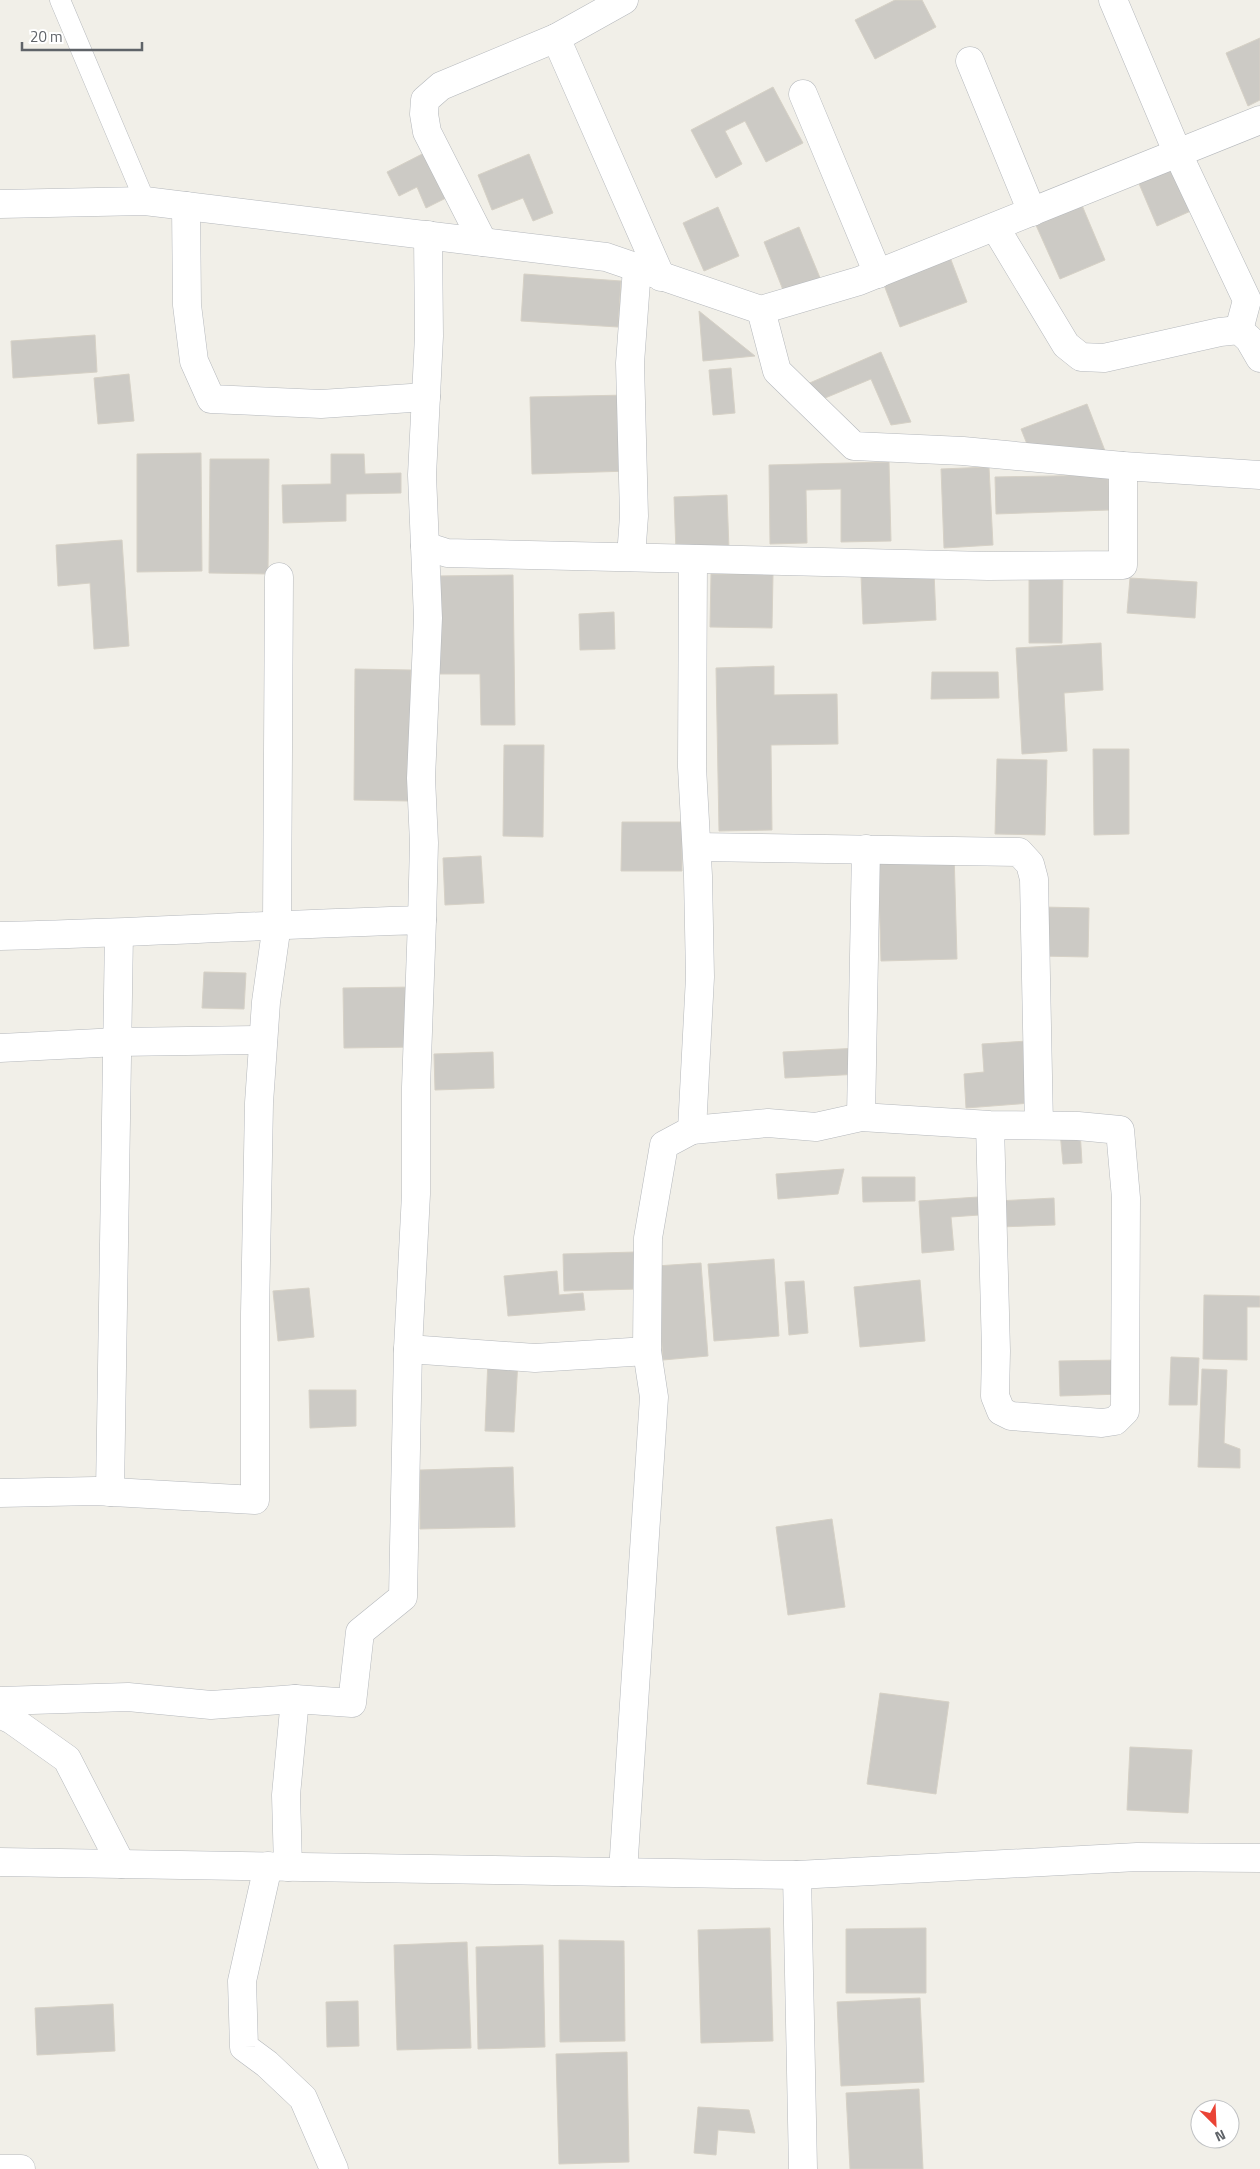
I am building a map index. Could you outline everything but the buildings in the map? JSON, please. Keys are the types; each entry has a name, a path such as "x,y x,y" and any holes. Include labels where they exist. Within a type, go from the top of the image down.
{"street":[{"path":"483,242 427,132 424,114 425,100 441,86 556,38 624,0"},
{"path":"1113,0 1178,154 1247,300 1239,330"},
{"path":"556,38 649,272 630,363 634,516 631,557"},
{"path":"970,61 1032,212"},
{"path":"803,94 878,274"},
{"path":"0,204 145,201 606,257 761,310 878,274 1260,120"},
{"path":"186,206 188,305 194,361 210,399 321,404 426,398"},
{"path":"995,228 1066,345 1081,357 1104,358 1220,332 1239,330 1249,339 1260,358"},
{"path":"0,1701 128,1697 211,1705 295,1700 352,1703 360,1632 403,1597 408,1349 416,1194 416,1087 424,843 421,778 428,618 422,475 429,336 428,235"},
{"path":"761,310 777,371 854,446 963,451 1123,466 1260,474"},
{"path":"425,546 447,554 988,566 1123,564 1123,466"},
{"path":"692,1130 700,977 697,847 692,767 693,558"},
{"path":"0,1493 110,1492 255,1500 258,1103 266,1002 277,924 279,577"},
{"path":"697,847 1019,852 1030,864 1034,879 1039,1125"},
{"path":"861,1117 866,849"},
{"path":"0,936 119,933 277,924 422,920"},
{"path":"110,1492 119,933"},
{"path":"0,1048 118,1042 263,1040"},
{"path":"623,1872 654,1397 647,1351 648,1238 664,1145 692,1130 768,1123 816,1127 861,1117 990,1125 1039,1125 1120,1130 1126,1198 1125,1411 1115,1421 1102,1423 1011,1416 1001,1411 995,1396 996,1351 990,1125"},
{"path":"408,1349 535,1358 647,1351"},
{"path":"295,1700 278,1867 242,1981 244,2047 267,2064 303,2098 334,2169"},
{"path":"0,1714 12,1720 67,1759 121,1864"},
{"path":"0,1862 797,1875 1137,1857 1260,1858"},
{"path":"797,1875 804,2169"},
{"path":"0,2169 22,2169"}],"lane":[{"path":"60,0 145,201"}]}
